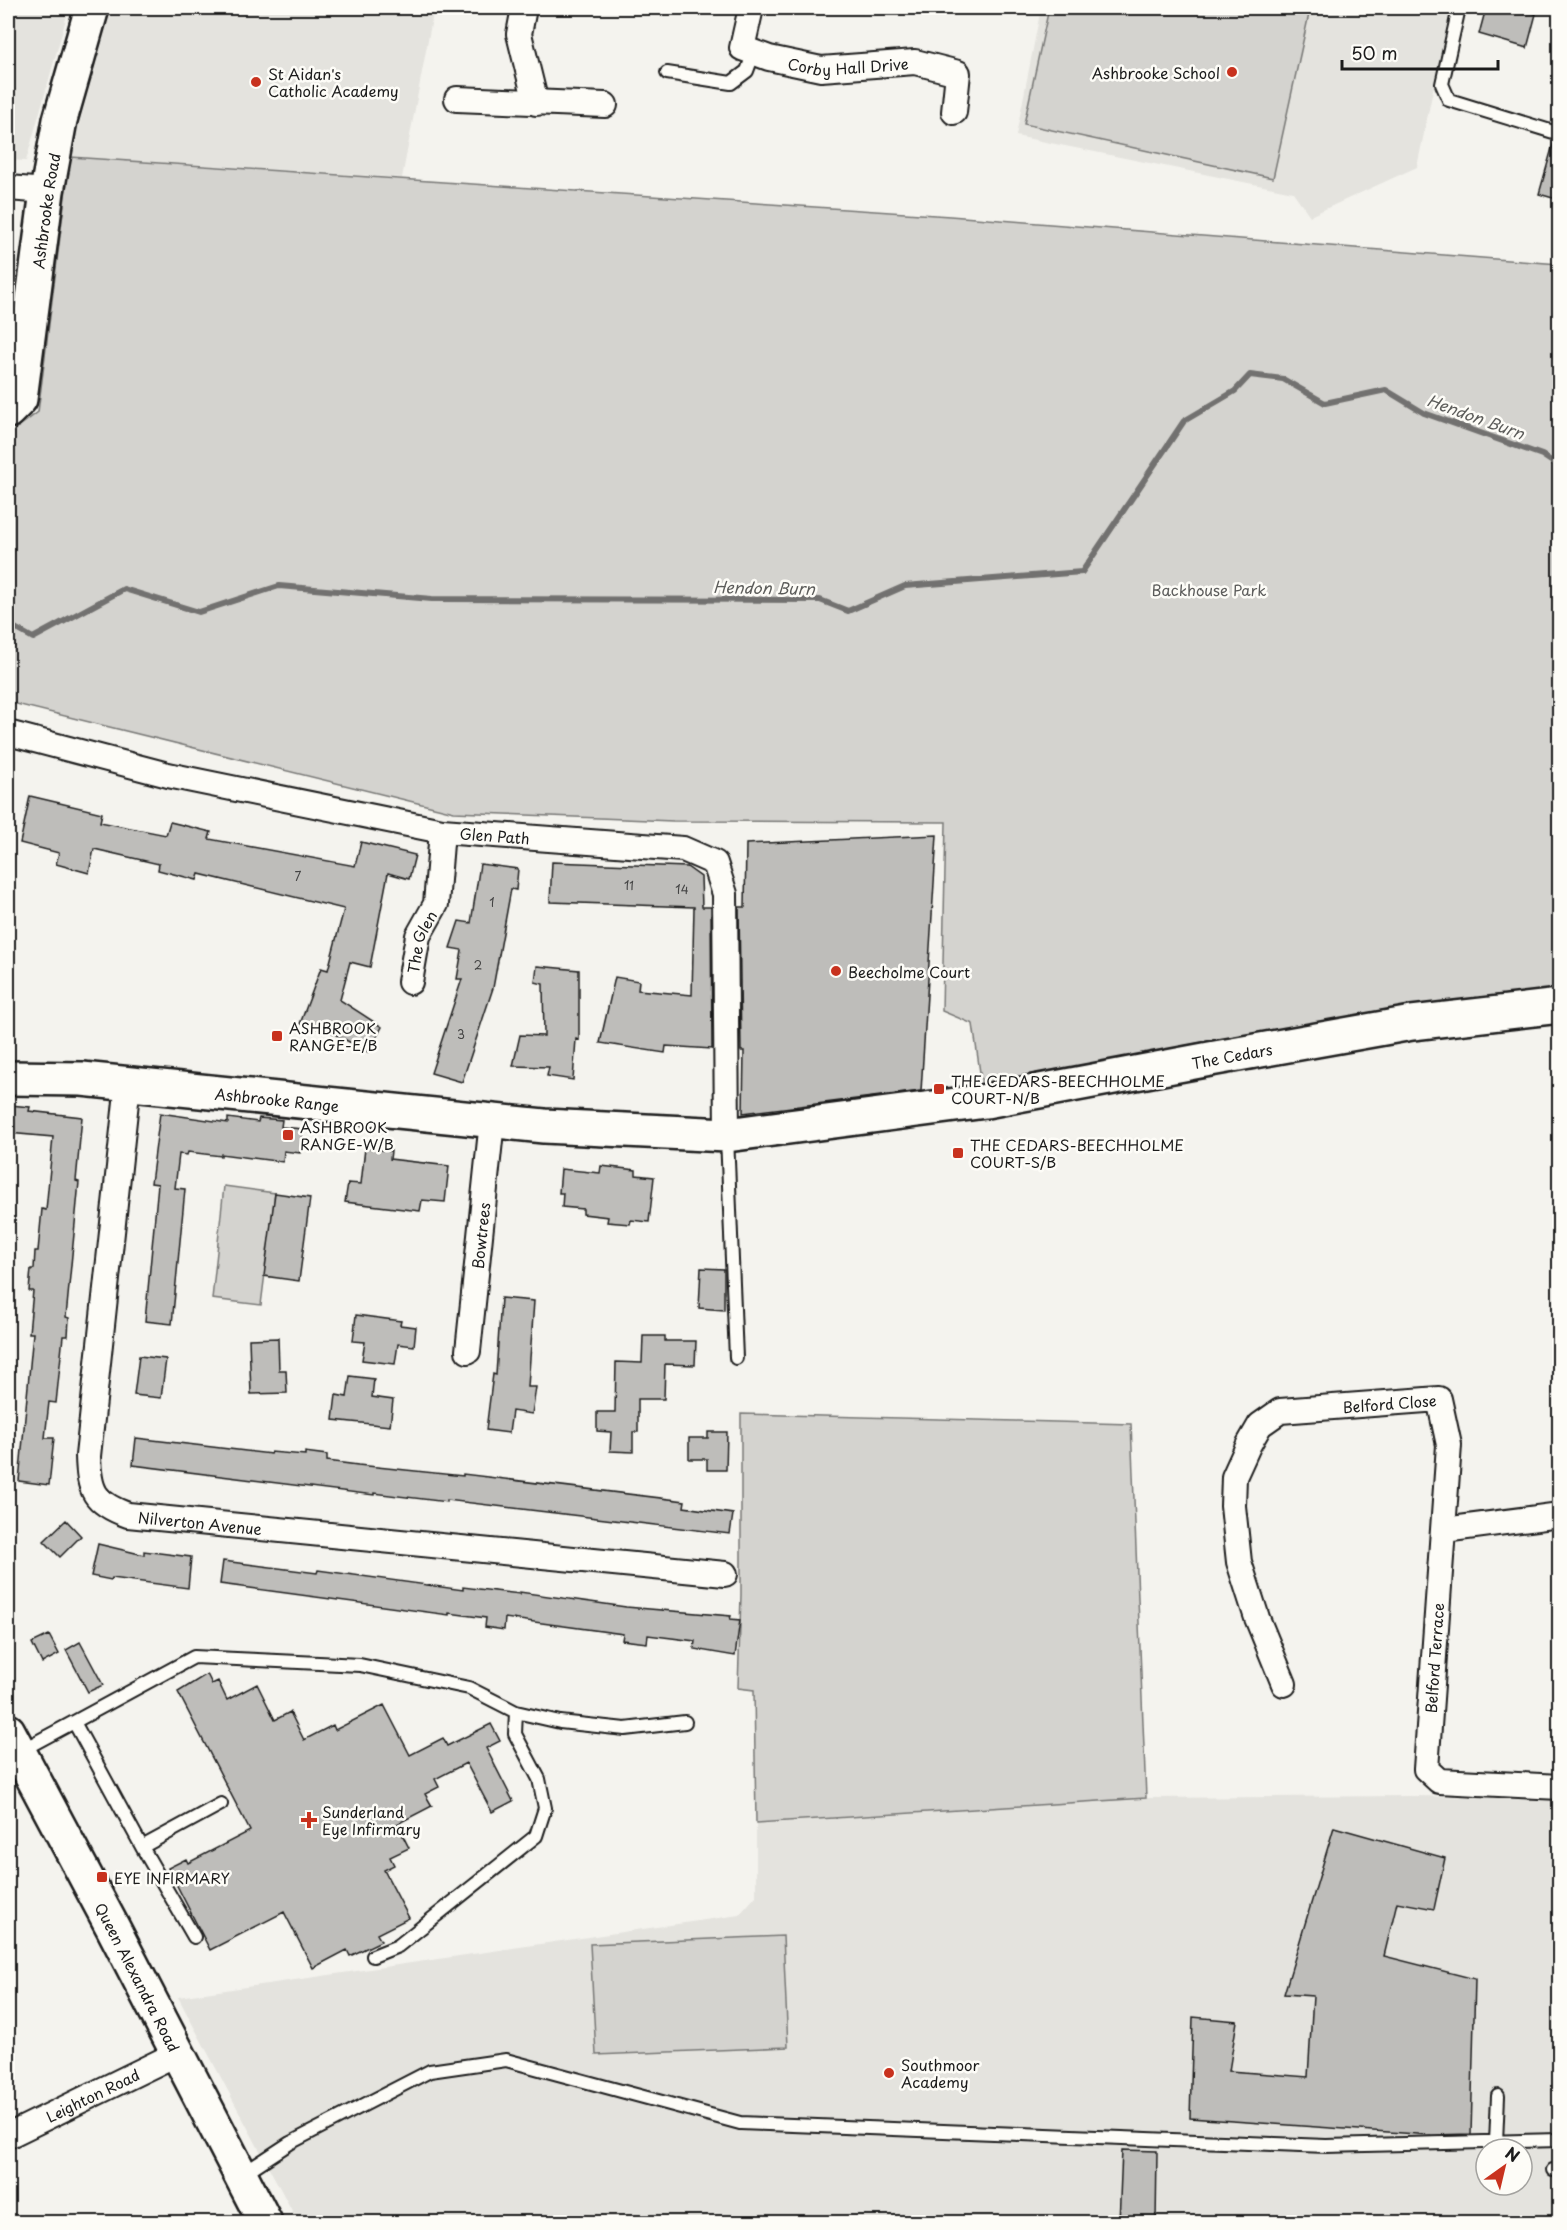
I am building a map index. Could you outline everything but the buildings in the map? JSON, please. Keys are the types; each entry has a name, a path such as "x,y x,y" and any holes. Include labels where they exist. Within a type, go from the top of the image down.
{"street":[{"name":"Ashbrooke Road","path":"8,411 20,399 46,191 60,120 92,8"},
{"path":"524,8 519,34 536,103"},
{"path":"751,8 742,48 754,52"},
{"name":"Corby Hall Drive","path":"754,52 769,58 821,69 915,62 958,74 954,112"},
{"path":"457,99 605,105"},
{"path":"8,188 46,191"},
{"name":"Glen Path","path":"8,733 168,774 442,831 683,849 715,863 725,894 727,1135"},
{"name":"The Glen","path":"410,982 418,936 436,904 442,831"},
{"name":"The Cedars","path":"727,1135 986,1101 1412,1023 1560,1006"},
{"name":"Ashbrooke Range","path":"8,1078 82,1078 544,1126 727,1135"},
{"name":"Nilverton Avenue","path":"128,1083 88,1456 89,1477 98,1500 110,1509 128,1515 725,1574"},
{"name":"Bowtrees","path":"468,1351 492,1121"},
{"name":"Belford Close","path":"1284,1684 1257,1618 1239,1562 1233,1506 1234,1477 1260,1425 1280,1411 1439,1399 1449,1445 1444,1530"},
{"path":"1444,1530 1560,1515"},
{"name":"Belford Terrace","path":"1444,1530 1426,1769 1439,1781 1560,1787"},
{"name":"Queen Alexandra Road","path":"13,1742 178,2053 265,2223"},
{"name":"Leighton Road","path":"8,2136 178,2053"}],"lane":[{"path":"1460,8 1442,84 1449,100 1560,134"},
{"path":"667,73 731,83 747,71 754,52"},
{"path":"727,1135 736,1358"},
{"path":"13,1742 74,1722 194,1657 360,1665 469,1688 516,1712 560,1722 625,1729 685,1722"},
{"path":"373,1956 398,1946 536,1836 545,1808 539,1779 515,1734 516,1712"},
{"path":"74,1722 194,1937"},
{"path":"142,1847 222,1804"},
{"path":"241,2175 290,2143 430,2071 506,2060 740,2123 1326,2146 1474,2143"},
{"path":"1496,2137 1498,2096"},
{"path":"1534,2141 1560,2140"}],"shaded area":[{"path":"8,8 69,8 26,161 8,160"},
{"name":"St Aidan's Catholic Academy","path":"112,8 434,8 402,178 70,157"},
{"name":"Ashbrooke School","path":"1041,8 1450,8 1417,167 1310,216 1293,192 1016,136"},
{"name":"Southmoor Academy","path":"1411,1796 1559,1798 1559,2222 298,2222 178,1997 739,1915 756,1896 756,1823 1146,1798"}],"green space":[{"path":"1049,8 1277,8 1309,14 1273,178 1024,124"},
{"name":"Backhouse Park","path":"70,157 950,216 1559,264 1559,994 1411,1012 1203,1042 982,1086 973,1024 942,1011 946,822 673,821 454,812 8,702 8,435 38,412"},
{"path":"224,1186 275,1193 261,1305 212,1299"},
{"path":"741,1414 1131,1424 1146,1798 756,1823 754,1690 738,1688 741,1595"},
{"path":"783,1936 788,2047 596,2055 590,1944"}],"waterway":[{"name":"Hendon Burn","path":"8,624 33,638 124,589 199,612 279,586 432,599 820,600 848,611 905,586 1082,572 1184,421 1235,391 1250,375 1283,379 1325,403 1386,390 1424,413 1542,455 1560,467"}],"place":[{"name":"Ashbrooke School","path":"1232,72"},
{"name":"St Aidan's Catholic Academy","path":"256,82"},
{"name":"Beecholme Court","path":"836,971"},
{"name":"ASHBROOK RANGE-E/B","path":"277,1036"},
{"name":"THE CEDARS-BEECHHOLME COURT-N/B","path":"939,1089"},
{"name":"ASHBROOK RANGE-W/B","path":"288,1135"},
{"name":"THE CEDARS-BEECHHOLME COURT-S/B","path":"958,1153"},
{"name":"Sunderland Eye Infirmary","path":"309,1820"},
{"name":"EYE INFIRMARY","path":"102,1877"},
{"name":"Southmoor Academy","path":"889,2073"}]}
